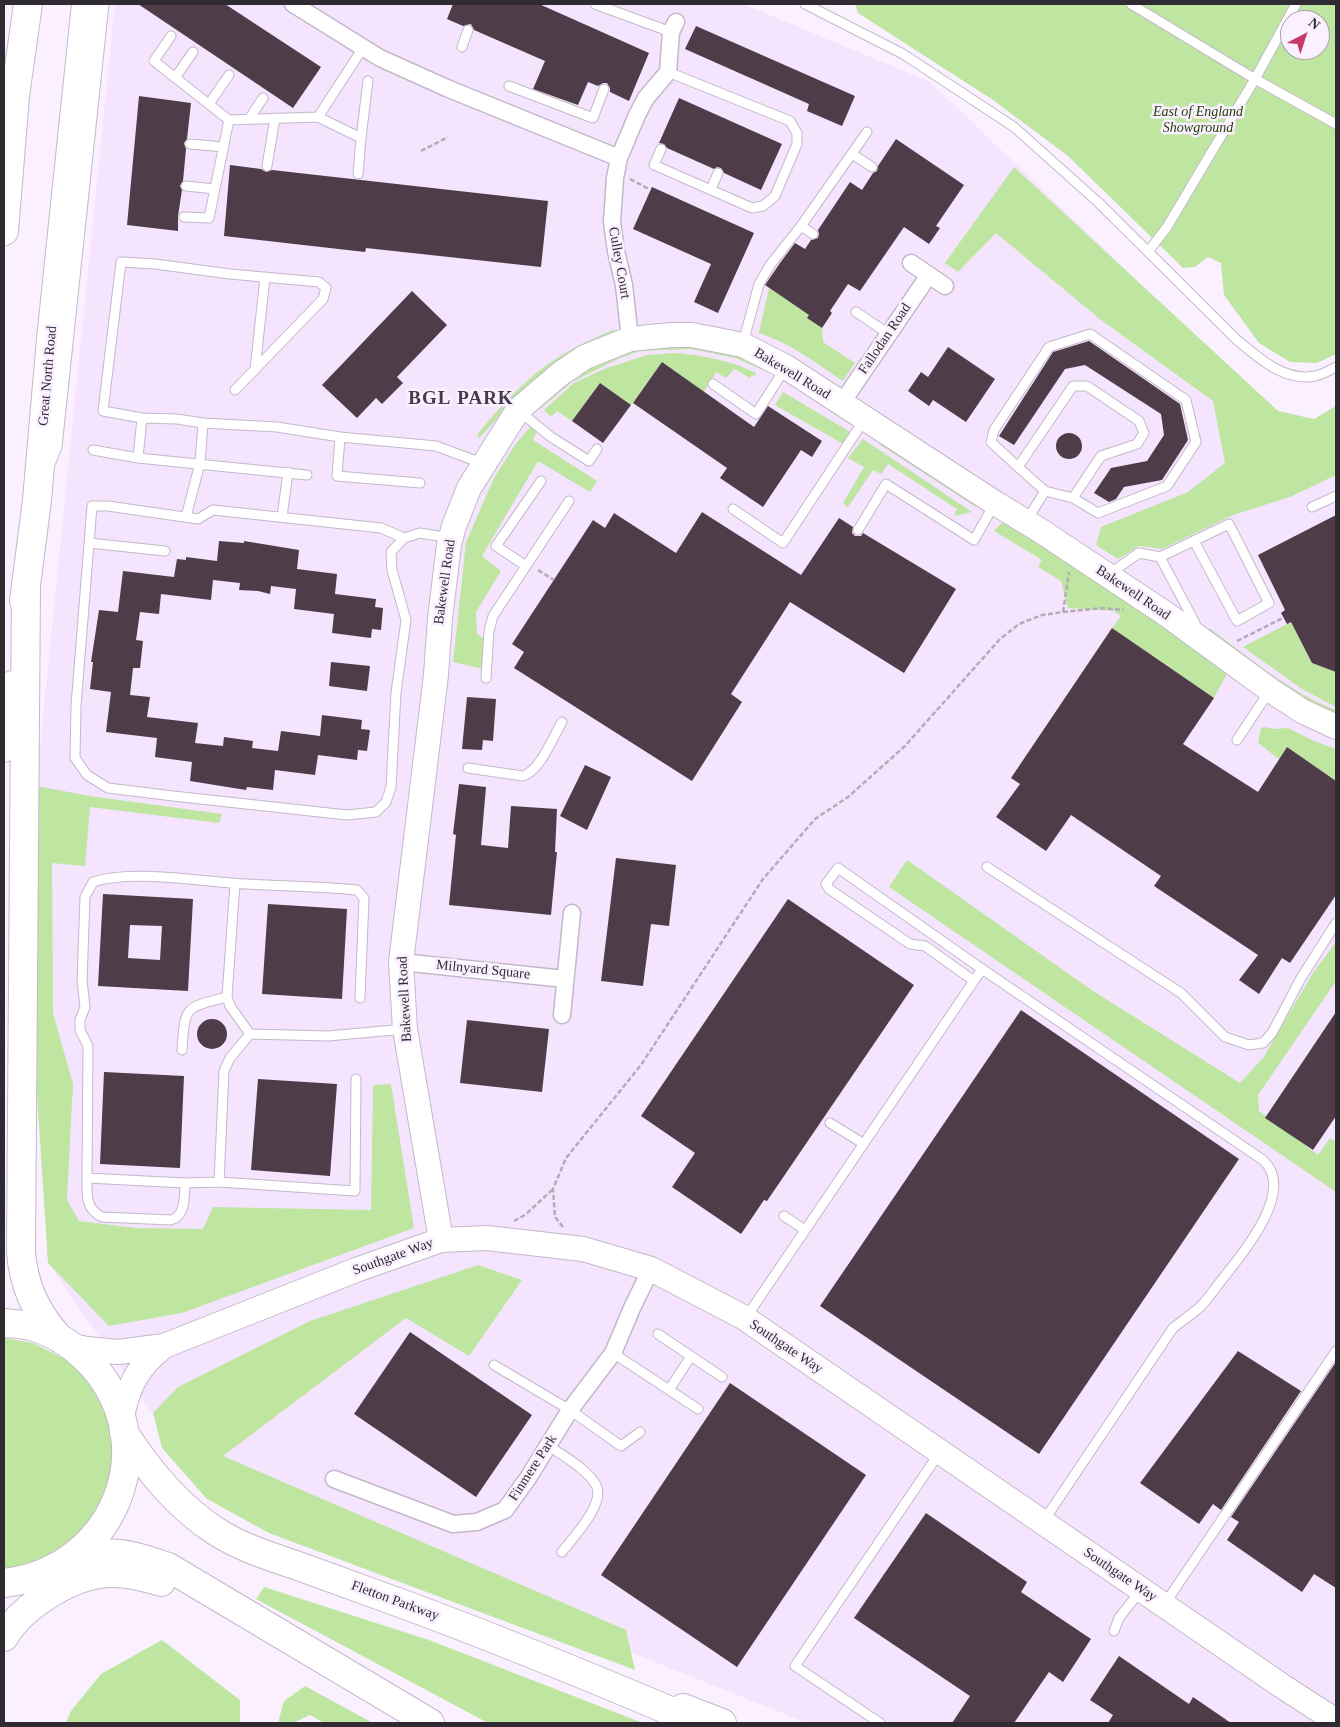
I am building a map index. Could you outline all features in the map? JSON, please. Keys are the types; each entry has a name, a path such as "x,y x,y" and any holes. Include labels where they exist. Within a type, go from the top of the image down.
{"highway":[{"path":"4,231 15,96 28,4"},
{"name":"Great North Road","path":"4,748 37,500 51,339 86,4"},
{"path":"4,1622 26,1592 57,1567 80,1552 97,1534 113,1508 122,1483 125,1464 123,1427 113,1397 105,1382 89,1362 66,1342 39,1314 25,1282 21,1251 26,583"},
{"path":"4,1323 33,1327 66,1342"},
{"name":"Fletton Parkway","path":"123,1427 140,1457 164,1488 194,1516 233,1541 268,1556 453,1622 569,1668 699,1723"},
{"path":"4,1583 21,1581 97,1554 124,1554 140,1557 168,1567 430,1723"},
{"path":"4,1637 16,1620 30,1607 62,1587 99,1574 112,1573 145,1577 182,1589 211,1594"},
{"path":"569,1668 722,1723"}],"street":[{"path":"292,4 380,58 449,89 619,158"},
{"path":"668,72 674,27"},
{"name":"Culley Court","path":"630,339 624,285 612,222 615,178 619,158 637,115 646,98 668,72"},
{"path":"912,263 945,286"},
{"name":"Fallodan Road","path":"841,404 929,275"},
{"name":"Bakewell Road","path":"441,1240 405,1029 401,962 436,675 440,618 450,538 469,488 518,410 560,374 585,357 630,339 671,335 692,335 743,345 786,367 1107,575 1302,712 1336,727"},
{"path":"562,1014 572,913"},
{"name":"Milnyard Square","path":"401,962 565,979"},
{"name":"Southgate Way","path":"66,1342 95,1350 118,1352 164,1346 356,1270 441,1240 487,1238 583,1249 651,1269 745,1319 1336,1721"},
{"name":"Finmere Park","path":"334,1479 453,1524 477,1522 505,1510 528,1478 570,1410 613,1353 651,1269"},
{"name":"Southgate Way","path":"123,1427 130,1386 138,1370 164,1346"}],"lane":[{"path":"37,500 57,447 104,4"},
{"path":"594,4 674,27"},
{"path":"804,4 903,54 1014,127 1099,203 1237,340 1285,375 1300,377 1316,376 1336,366"},
{"path":"1131,4 1256,79 1336,124"},
{"path":"1148,252 1167,227 1256,79 1296,4"},
{"path":"462,47 468,30"},
{"path":"171,36 154,61 229,120 318,116 361,138"},
{"path":"318,116 363,48"},
{"path":"175,78 192,52"},
{"path":"661,149 654,165 752,208 763,206 774,196 797,144 797,134 790,121 668,72"},
{"path":"209,104 229,75"},
{"path":"358,174 368,81"},
{"path":"509,86 593,118 604,117"},
{"path":"593,118 604,89"},
{"path":"249,119 263,98"},
{"path":"267,166 275,118"},
{"path":"184,217 209,218 229,120"},
{"path":"743,345 759,284 867,132"},
{"path":"190,144 224,147"},
{"path":"852,154 872,167"},
{"path":"711,189 718,173"},
{"path":"186,186 215,189"},
{"path":"801,226 814,234"},
{"path":"235,390 323,299 326,288 319,282 230,274 156,264 121,262 103,411 142,418 277,427 340,437 436,446 485,464"},
{"path":"255,370 265,277"},
{"path":"856,312 889,334"},
{"path":"1090,334 1186,400 1196,442 1167,486 1098,514 1073,498 1045,491 991,442 994,430 1049,347 1090,334"},
{"path":"713,384 756,414 786,367"},
{"path":"1018,467 1073,386 1087,386 1139,421 1144,433 1136,444 1101,456 1073,498"},
{"path":"518,410 551,437 588,461 596,449"},
{"path":"138,458 142,418"},
{"path":"733,509 783,543 865,419"},
{"path":"186,517 200,463 203,423"},
{"path":"340,437 337,476 420,483"},
{"path":"93,450 138,458 307,475"},
{"path":"282,517 288,472"},
{"path":"527,565 496,546 541,481"},
{"path":"858,530 886,484 974,540 995,504"},
{"path":"1025,523 1045,491"},
{"path":"1312,507 1336,496"},
{"path":"486,678 489,631 493,616 569,501"},
{"path":"404,538 381,528 282,517 212,510 198,519 108,506 92,506 76,706 75,758 87,775 108,788 347,815 376,812 386,802 390,787 396,693 406,620 392,570 391,552 404,538 420,533 450,538"},
{"path":"1107,575 1139,552 1160,557 1229,524 1269,603 1237,621 1194,541"},
{"path":"89,542 166,551"},
{"path":"1160,557 1195,623 1194,635"},
{"path":"1237,740 1270,690"},
{"path":"468,768 523,776 528,774 538,765 562,722"},
{"path":"987,867 1180,993 1225,1037 1249,1045 1263,1043 1272,1033 1301,978 1336,923"},
{"path":"974,981 926,946 910,944 829,889 826,884 838,868 982,969 1263,1160 1270,1166 1273,1174 1274,1182 1270,1208 1240,1257 1201,1306 1172,1328 1042,1522"},
{"path":"185,1183 180,1215 178,1218 171,1220 102,1217 95,1214 86,1200 88,1046 80,1030 80,1020 85,1007 82,981 85,897 93,882 107,878 150,877 357,890 364,898 360,998"},
{"path":"235,883 227,998 230,1006 250,1034"},
{"path":"745,1319 982,969"},
{"path":"182,1050 184,1021 191,1008 227,998"},
{"path":"250,1034 328,1036 405,1029"},
{"path":"219,1182 224,1070 230,1058 250,1034"},
{"path":"86,1178 185,1183 219,1182 354,1190 356,1079"},
{"path":"830,1123 864,1144"},
{"path":"784,1216 804,1230"},
{"path":"658,1334 722,1377"},
{"path":"1164,1605 1336,1351"},
{"path":"613,1353 698,1409"},
{"path":"669,1390 691,1356"},
{"path":"494,1365 570,1410 621,1446 640,1432"},
{"path":"547,1445 586,1473 597,1486 598,1495 594,1510 562,1552"},
{"path":"880,1723 795,1666 940,1452"},
{"path":"1114,1631 1119,1618 1141,1589"}],"path":[{"path":"422,151 448,138"},
{"path":"630,179 649,189"},
{"path":"527,565 554,580"},
{"path":"1063,612 1069,572"},
{"path":"487,1238 526,1215 553,1189 566,1158 641,1065 762,879 815,820 848,797 904,746 1000,639 1019,624 1042,615 1103,608 1130,610"},
{"path":"1233,643 1283,618"},
{"path":"553,1189 555,1218 583,1249"}],"shaded area":[{"path":"115,4 743,4 930,82 1269,407 1294,436 1336,410 1336,1723 807,1723 533,1613 181,1454 48,1263 34,1048 36,786"}],"green space":[{"name":"East of England Showground","path":"855,4 1336,4 1336,354 1317,363 1290,362 1259,343 1224,295 1221,263 1208,257 1195,267 1183,268 1068,156 993,100 858,13"},
{"path":"1014,167 1278,411 1314,419 1336,406 1336,475 1290,497 1233,515 1162,549 1139,546 1118,559 1096,545 1101,527 1188,492 1225,463 1213,401 1101,320 996,233 958,272 945,263"},
{"path":"769,288 809,315 807,318 822,328 823,342 855,363 843,381 792,348 759,333"},
{"path":"615,329 615,333 509,406 479,438 477,435 497,412 518,389 541,369 573,349"},
{"path":"686,342 741,351 774,370 773,374 735,358 691,349 640,351 620,358 572,382 540,409 534,403 571,373 617,353"},
{"path":"675,353 717,359 756,373 755,376 752,375 750,378 734,369 726,378 716,372 704,392 662,362 631,405 600,383 572,421 557,411 551,417 544,410 574,383 604,369 647,355"},
{"path":"783,392 852,433 845,445 775,405"},
{"path":"531,426 537,430 533,440 597,481 590,492 538,461 482,556 501,571 476,612 477,634 485,640 483,669 453,662 466,542 494,478 515,445"},
{"path":"863,439 972,512 954,516 957,509 888,464 881,474 873,470 848,507 843,503 864,467 848,458"},
{"path":"887,442 973,497 976,507 879,444"},
{"path":"1005,520 1229,670 1214,698 1112,628 1121,616 1114,611 1068,608 1061,581 1038,567 1042,560 994,531"},
{"path":"1291,622 1312,663 1336,672 1336,707 1302,689 1243,647"},
{"path":"1209,628 1286,684 1336,710 1336,719 1313,709 1209,632"},
{"path":"1261,728 1274,729 1288,728 1336,749 1336,781 1287,747 1279,759 1258,743"},
{"path":"36,786 90,796 222,814 219,823 90,807 85,866 52,863 53,1013 73,1084 67,1200 79,1221 136,1228 203,1229 213,1207 371,1210 373,1085 391,1084 414,1228 182,1313 109,1326 48,1263 34,1048"},
{"path":"907,860 1093,991 1240,1083 1263,1058 1313,973 1336,942 1336,981 1258,1095 1259,1111 1318,1155 1330,1138 1336,1142 1336,1192 889,887"},
{"path":"478,1265 522,1280 469,1356 406,1318 223,1456 626,1630 635,1670 269,1533 207,1499 162,1448 153,1413 178,1387 310,1321"},
{"path":"4,1338 33,1343 75,1364 105,1399 120,1450 110,1498 71,1548 29,1572 4,1570"},
{"path":"264,1587 429,1640 643,1723 488,1723 256,1599"},
{"path":"162,1640 240,1700 240,1723 66,1723 71,1711 101,1674"},
{"path":"305,1686 373,1723 324,1723 310,1715 293,1723 278,1723 284,1701"}],"building":[{"path":"138,4 225,4 321,67 293,108"},
{"path":"453,4 539,4 649,53 629,101 610,92 607,83 598,86 588,82 578,105 533,89 545,61 474,30 471,24 463,26 447,19"},
{"path":"696,26 855,96 842,126 807,111 809,104 685,49"},
{"path":"139,96 191,103 187,139 184,143 186,149 183,181 180,186 182,190 178,231 127,225"},
{"path":"679,98 782,144 761,190 724,173 721,168 717,167 714,169 659,143"},
{"path":"896,139 964,185 936,226 940,228 929,244 904,227 860,291 848,284 830,311 832,313 822,328 807,318 809,315 765,285 795,243 805,249 811,240 818,238 818,230 850,182 862,190 873,173 877,171 878,166"},
{"path":"230,165 261,169 266,172 272,170 548,201 541,267 366,248 365,252 224,236"},
{"path":"652,187 754,233 718,313 694,302 711,264 633,229"},
{"path":"412,291 447,325 397,377 403,383 382,404 376,398 357,418 322,385"},
{"path":"1089,341 1180,404 1188,440 1162,480 1124,487 1116,499 1109,502 1094,493 1111,468 1147,461 1164,435 1161,414 1085,365 1065,369 1014,445 999,436 1053,352"},
{"path":"948,347 995,379 966,422 933,400 929,406 908,391 921,372 928,377"},
{"path":"662,362 754,427 768,406 822,441 812,457 801,450 763,507 720,478 727,468 633,403"},
{"path":"600,383 631,405 603,443 572,421"},
{"path":"1069,433 1078,437 1082,446 1078,455 1069,459 1060,455 1056,446 1060,437"},
{"path":"702,512 801,575 839,518 853,527 852,533 855,536 861,536 863,533 956,589 904,673 790,602 731,694 742,702 692,781 514,668 524,652 512,644 593,520 605,528 614,513 676,553"},
{"path":"1336,515 1336,672 1312,663 1291,622 1287,624 1281,613 1285,610 1258,555"},
{"path":"219,541 244,543 244,541 299,550 297,569 337,574 335,594 376,599 375,607 383,608 381,630 372,629 371,638 332,633 334,614 294,609 296,589 271,586 270,594 239,590 240,583 213,580 211,600 161,594 159,614 140,612 136,640 143,641 140,668 133,668 130,695 150,697 147,717 198,723 195,743 223,746 224,737 253,741 252,748 278,751 281,731 320,736 322,715 362,720 361,729 370,730 367,751 358,750 357,760 318,755 315,775 275,770 273,790 247,787 246,790 190,781 192,762 155,757 157,738 106,732 111,692 90,689 93,662 91,662 99,610 118,612 123,571 174,577 177,559 186,560 186,557 217,561"},
{"path":"1112,628 1214,698 1183,744 1258,792 1287,747 1336,781 1336,895 1290,963 1282,958 1259,994 1239,980 1258,955 1154,886 1161,876 1071,815 1046,851 996,817 1020,784 1011,778"},
{"path":"331,662 370,666 367,691 329,686"},
{"path":"467,697 496,699 493,741 483,740 482,750 462,749"},
{"path":"585,765 611,777 587,830 560,816"},
{"path":"459,784 486,787 481,845 508,848 511,806 557,809 555,852 557,852 551,915 449,905 456,835 453,834"},
{"path":"616,858 676,865 669,926 651,924 643,986 601,981"},
{"path":"103,894 193,899 188,991 98,986","holes":["130,925 162,926 160,960 128,958"]},
{"path":"788,899 914,985 767,1201 764,1200 741,1234 672,1187 695,1153 641,1116"},
{"path":"268,904 347,909 342,999 262,994"},
{"path":"1021,1010 1239,1159 1039,1454 820,1306"},
{"path":"1336,1012 1336,1116 1313,1150 1265,1118"},
{"path":"212,1019 223,1023 227,1034 223,1045 212,1049 201,1045 197,1034 201,1023"},
{"path":"467,1020 549,1029 542,1092 460,1083"},
{"path":"104,1072 184,1076 180,1168 100,1164"},
{"path":"258,1079 337,1084 330,1176 251,1170"},
{"path":"410,1332 532,1415 476,1497 354,1414"},
{"path":"1238,1351 1301,1391 1221,1510 1213,1504 1199,1524 1140,1483"},
{"path":"1336,1362 1336,1588 1314,1574 1302,1592 1227,1540 1239,1522 1231,1517"},
{"path":"730,1383 866,1475 737,1667 601,1575"},
{"path":"926,1513 1027,1582 1021,1592 1091,1639 1063,1682 1049,1672 1014,1723 952,1723 970,1696 854,1618"},
{"path":"1119,1656 1189,1704 1193,1697 1231,1723 1108,1723 1113,1715 1090,1700"}],"district":[{"name":"BGL PARK","path":"461,399"}]}
